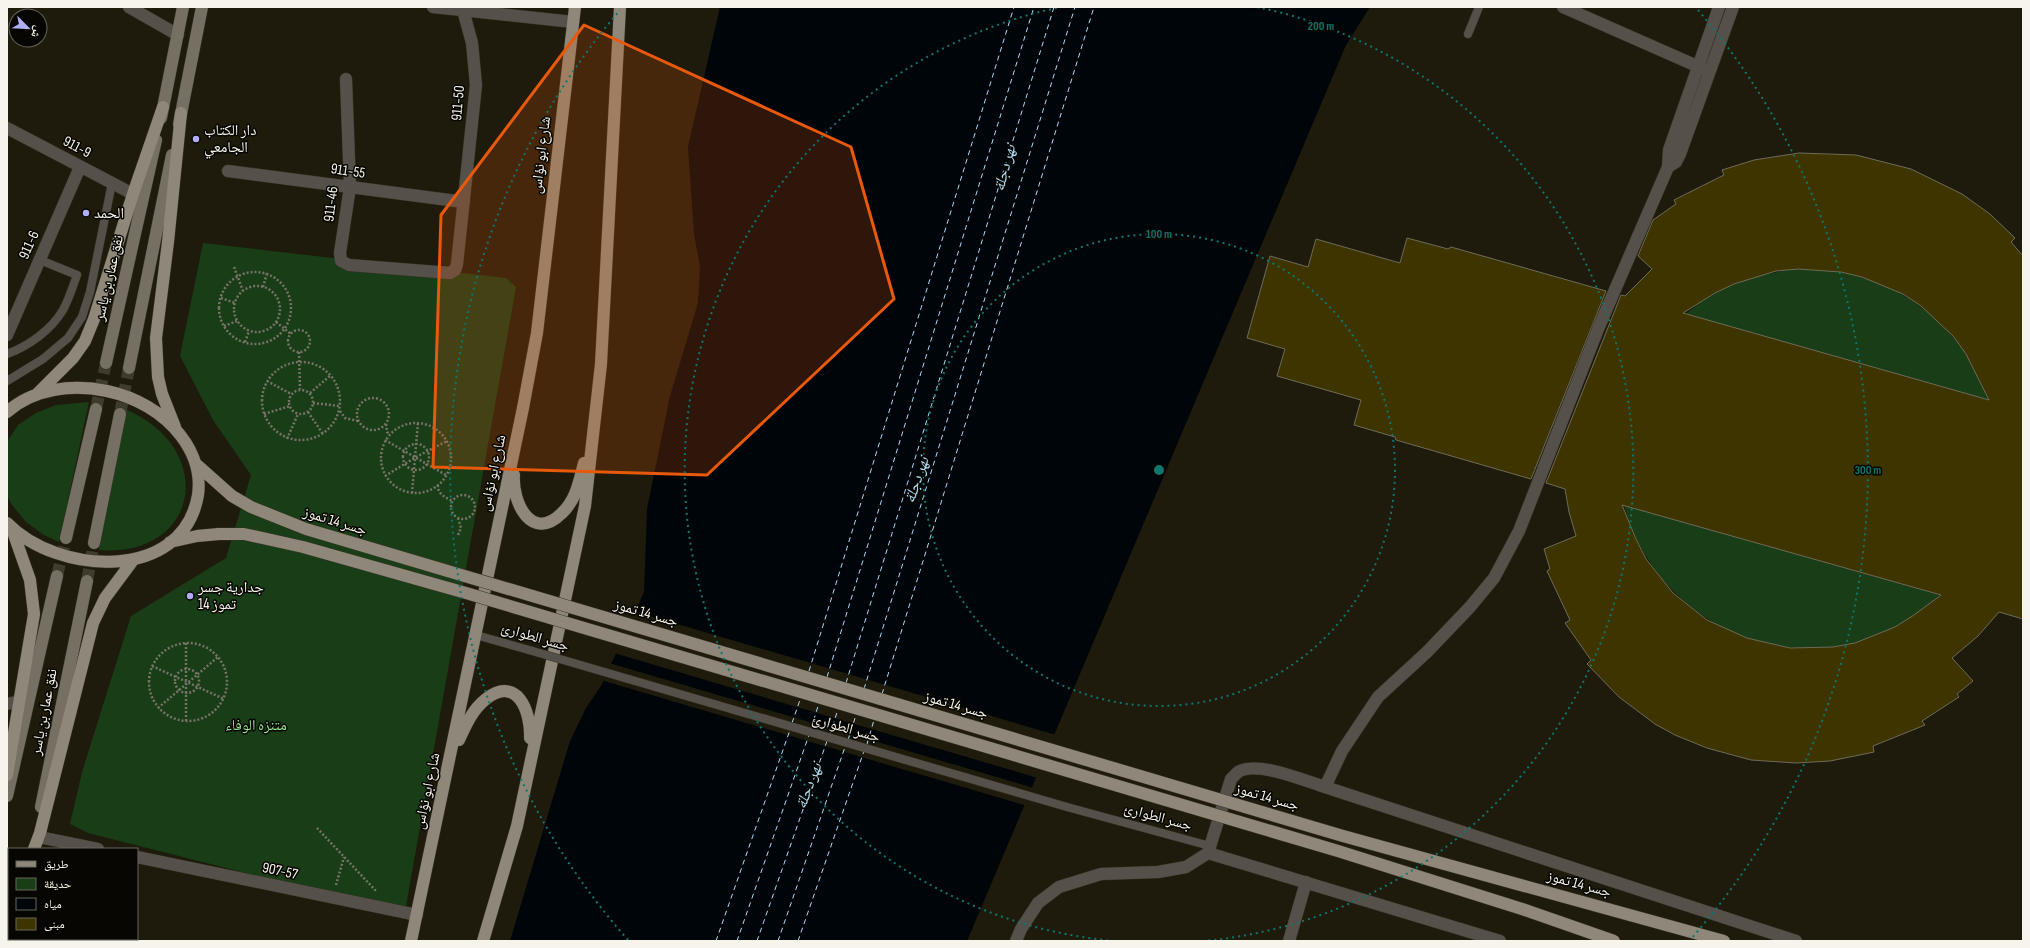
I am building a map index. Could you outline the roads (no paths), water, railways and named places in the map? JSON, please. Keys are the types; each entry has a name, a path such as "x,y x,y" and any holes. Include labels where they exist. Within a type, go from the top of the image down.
{"main road":[{"name":"نفق عمار بن ياسر","path":"106,363 163,107 183,7"},
{"path":"129,368 202,7"},
{"name":"شارع ابو نؤاس","path":"411,941 523,408 537,333 575,7"},
{"path":"483,941 517,826 585,506 601,364 620,7"},
{"path":"7,412 34,395 65,367 85,341 94,319 133,194 163,107"},
{"path":"10,525 33,543 69,558 109,562 134,559 158,549 168,542 186,525 196,502 198,483 196,464 191,452 178,431 162,394 158,377 156,338 168,242 181,113"},
{"path":"523,408 516,450 513,486 518,503 527,518 538,524 551,522 563,513 576,494 589,442 601,364"},
{"path":"34,395 72,388 112,392 148,407 178,431"},
{"path":"66,538 96,408"},
{"path":"94,543 120,414"},
{"name":"جسر 14 تموز","path":"196,464 232,496 251,507 306,529 1343,836 1724,941"},
{"path":"7,775 34,614 30,580 10,525"},
{"path":"168,542 197,536 244,534 303,547 1338,852 1522,909 1614,941"},
{"path":"34,848 39,837 93,623 105,598 134,559"},
{"name":"نفق عمار بن ياسر","path":"7,796 57,576"},
{"name":"نفق عمار بن ياسر","path":"33,848 87,581"},
{"path":"436,826 459,740 471,715 485,700 497,692 508,692 518,696 525,704 531,723 530,744 517,826"}],"street":[{"path":"129,7 178,34"},
{"path":"433,7 464,8 573,22"},
{"path":"1563,7 1711,72"},
{"path":"1326,787 1342,751 1378,697 1427,652 1470,607 1494,578 1520,531 1598,329 1668,167 1669,150 1719,7"},
{"path":"1668,167 1679,159 1711,72 1732,7"},
{"name":"911-50","path":"341,261 349,265 450,273 455,270 457,264 476,86 472,43 464,8"},
{"name":"911-46","path":"341,261 340,254 350,187 346,79"},
{"name":"911-9","path":"7,128 133,194"},
{"name":"911-6","path":"7,335 80,167"},
{"name":"911-55","path":"228,171 464,202"},
{"path":"7,704 20,701"},
{"path":"1016,941 1021,928 1038,903 1059,887 1101,874 1158,872 1186,867 1209,850 1231,779 1238,772 1247,769 1263,769 1326,787 1796,941"},
{"path":"39,837 93,848"},
{"path":"1209,850 1306,882 1500,941"},
{"name":"907-57","path":"138,857 417,915"},
{"path":"1290,941 1306,882"}],"lane":[{"path":"1468,34 1479,7"},
{"path":"7,381 48,355 68,338 82,317 90,292 112,183"},
{"path":"7,354 22,348 41,334 62,310 78,275 40,260"},
{"name":"جسر الطوارئ","path":"476,634 1209,850"}],"water":[{"name":"نهر دجلة","path":"720,7 1370,7 1346,45 967,941 510,941 570,741 586,708 601,686 644,592 647,509 670,396 698,303 700,267 694,234 688,147"}],"tunnel":[{"path":"96,409 106,363"},
{"path":"120,414 129,368"},
{"path":"57,576 66,538"},
{"path":"87,581 94,543"}],"place":[{"name":"دار الكتاب الجامعي","path":"196,139"},
{"name":"الحمد","path":"86,213"},
{"name":"جدارية جسر 14 تموز","path":"190,596"}],"park label":[{"name":"متنزه الوفاء","path":"256,725"}]}
